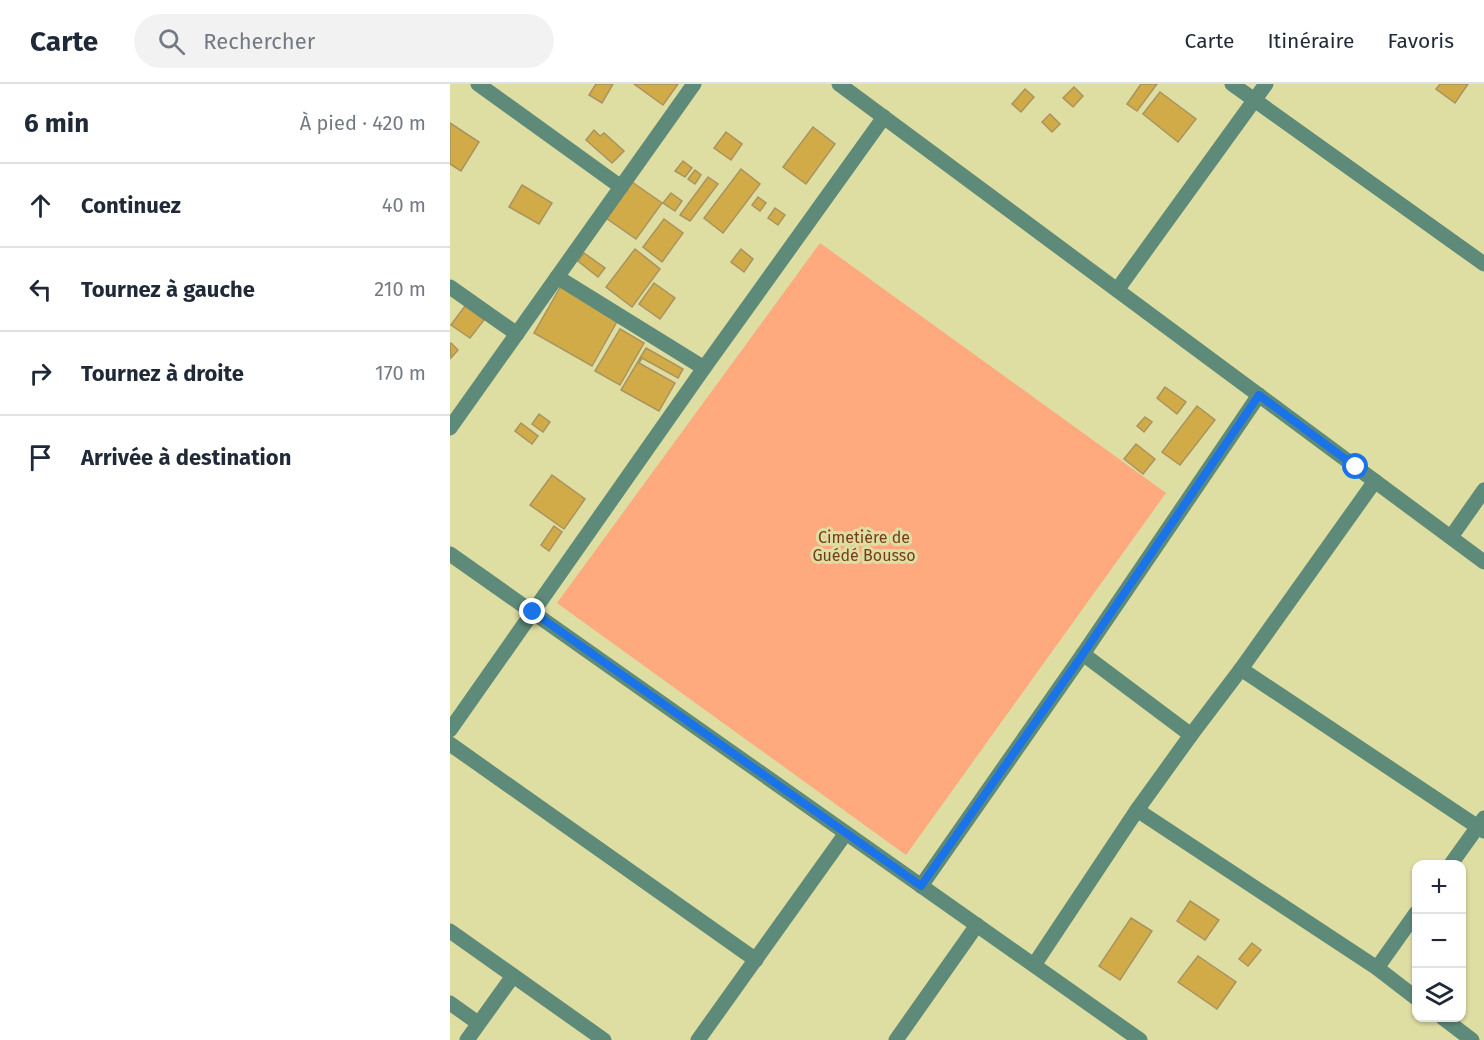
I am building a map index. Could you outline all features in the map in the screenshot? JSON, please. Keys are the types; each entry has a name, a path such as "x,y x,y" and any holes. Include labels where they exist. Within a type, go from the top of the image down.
{"street":[{"path":"478,84 621,187"},
{"path":"450,428 694,84"},
{"path":"839,84 1484,562"},
{"path":"1232,84 1484,264"},
{"path":"1117,290 1266,84"},
{"path":"450,730 704,368 884,117"},
{"path":"557,277 704,368"},
{"path":"450,287 516,334"},
{"path":"921,886 1083,654 1259,395"},
{"path":"1034,965 1137,810 1375,481"},
{"path":"1451,537 1484,490"},
{"path":"450,554 1140,1040"},
{"path":"1083,654 1191,735"},
{"path":"1241,669 1482,826 1454,860"},
{"path":"450,744 756,960"},
{"path":"1137,810 1377,968 1412,995"},
{"path":"698,1040 846,833"},
{"path":"1377,968 1415,914"},
{"path":"896,1040 977,925"},
{"path":"450,931 604,1040"},
{"path":"466,1040 513,976"},
{"path":"450,1004 478,1023"},
{"path":"1449,1022 1472,1040"}],"green space":[{"name":"Cimetière de Guédé Bousso","path":"820,243 1166,493 906,855 557,603"}],"building":[{"path":"596,84 613,84 602,103 589,95"},
{"path":"634,84 678,84 663,105"},
{"path":"1141,84 1157,84 1137,111 1127,104"},
{"path":"1440,84 1468,84 1455,103 1436,89"},
{"path":"1074,87 1083,96 1073,107 1063,98"},
{"path":"1025,89 1034,97 1021,112 1012,104"},
{"path":"1160,92 1196,119 1178,142 1143,114"},
{"path":"1050,114 1060,124 1052,132 1042,122"},
{"path":"450,123 479,142 461,171 450,164"},
{"path":"813,127 835,144 806,184 783,167"},
{"path":"594,130 600,136 604,133 624,151 612,163 586,140"},
{"path":"726,132 742,144 731,160 714,148"},
{"path":"683,161 692,168 685,177 675,171"},
{"path":"741,169 760,184 723,233 704,218"},
{"path":"695,170 701,175 695,184 688,179"},
{"path":"708,177 718,184 690,221 680,215"},
{"path":"632,182 662,203 636,239 606,218"},
{"path":"522,185 552,203 539,224 509,207"},
{"path":"671,193 682,201 675,211 663,203"},
{"path":"758,197 766,203 760,211 752,205"},
{"path":"775,208 785,215 778,225 768,218"},
{"path":"664,219 683,233 662,262 643,247"},
{"path":"635,249 660,269 632,307 606,287"},
{"path":"741,249 753,259 744,272 731,262"},
{"path":"584,253 605,268 598,277 578,261"},
{"path":"654,283 675,298 660,319 639,304"},
{"path":"561,286 619,318 592,366 534,333"},
{"path":"465,306 484,320 470,338 451,325"},
{"path":"620,329 644,343 620,385 595,371"},
{"path":"450,344 458,350 451,358"},
{"path":"646,348 683,369 678,378 642,358 639,363 675,383 659,411 621,390"},
{"path":"1165,387 1186,402 1177,414 1157,398"},
{"path":"1197,406 1215,420 1180,465 1162,452"},
{"path":"539,414 550,422 543,432 532,424"},
{"path":"1145,417 1152,422 1144,432 1137,426"},
{"path":"521,423 538,436 532,444 515,431"},
{"path":"1136,444 1155,459 1143,474 1124,459"},
{"path":"552,475 585,499 564,529 530,505"},
{"path":"554,526 562,532 549,551 541,545"},
{"path":"1190,901 1219,920 1205,940 1177,921"},
{"path":"1131,918 1152,931 1120,980 1099,966"},
{"path":"1252,943 1261,950 1248,966 1239,959"},
{"path":"1198,956 1236,982 1217,1009 1178,982"}],"route":[{"path":"533,612 921,886 1083,654 1259,395 1356,467"}]}
